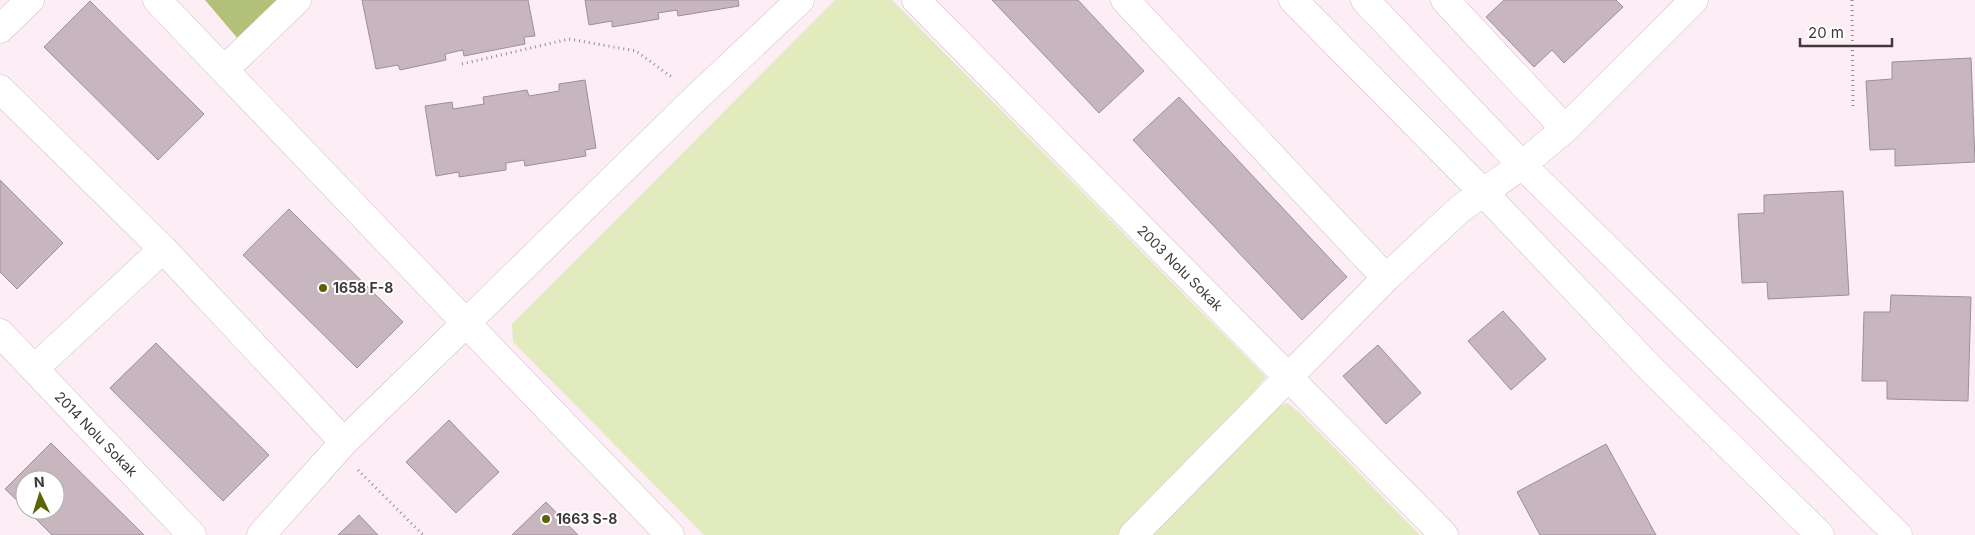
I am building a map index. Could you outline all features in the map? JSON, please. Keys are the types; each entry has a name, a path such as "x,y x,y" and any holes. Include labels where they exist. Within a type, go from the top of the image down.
{"street":[{"path":"0,29 30,0"},
{"path":"157,0 670,535"},
{"path":"224,70 296,0"},
{"path":"261,535 341,446 697,97 800,0"},
{"name":"2003 Nolu Sokak","path":"916,0 1444,535"},
{"path":"1125,0 1386,278"},
{"path":"1293,0 1483,192 1653,371 1820,535"},
{"path":"1365,0 1522,165 1898,535"},
{"path":"1445,0 1565,129"},
{"path":"1133,535 1386,278 1460,209 1522,165 1565,129 1694,0"},
{"path":"0,89 163,249 341,446"},
{"path":"34,369 163,249"},
{"name":"2014 Nolu Sokak","path":"0,333 192,535"}],"path":[{"path":"1852,0 1853,108"},
{"path":"462,64 569,39 636,51 697,97"},
{"path":"341,446 423,535"}],"green space":[{"path":"205,0 278,0 239,40"},
{"path":"835,0 892,0 1266,377 1117,535 704,535 513,342 512,324"},
{"path":"1287,403 1299,412 1420,535 1144,535 1274,408"}],"building":[{"path":"362,0 528,0 535,36 524,37 525,44 464,56 463,50 445,54 446,60 400,70 398,65 376,69"},
{"path":"585,0 738,0 739,6 678,16 677,10 658,13 659,19 612,27 612,21 589,25"},
{"path":"992,0 1078,0 1144,71 1099,113"},
{"path":"1504,0 1616,0 1623,7 1564,63 1552,50 1534,67 1486,17"},
{"path":"90,1 204,114 158,160 44,47"},
{"path":"1971,58 1975,162 1895,166 1895,149 1870,150 1866,81 1892,79 1892,62"},
{"path":"585,80 596,148 585,150 586,156 525,166 524,160 506,163 506,170 459,177 459,172 436,176 425,106 452,102 453,109 484,104 483,97 527,90 529,96 559,91 559,84"},
{"path":"1179,97 1347,277 1302,320 1133,140"},
{"path":"0,180 63,243 17,289 0,272"},
{"path":"1843,191 1849,295 1768,299 1767,282 1742,283 1738,214 1764,213 1764,195"},
{"name":"1658 F-8","path":"289,209 403,322 357,368 243,255"},
{"path":"1891,295 1971,297 1968,401 1887,399 1887,381 1862,381 1864,312 1890,312"},
{"path":"1503,311 1546,359 1511,390 1468,341"},
{"path":"156,343 269,455 223,501 110,388"},
{"path":"1378,345 1421,393 1386,424 1343,376"},
{"path":"449,420 499,472 456,513 406,462"},
{"path":"51,443 144,535 52,535 37,520 65,520 65,470 24,470"},
{"path":"1606,444 1656,535 1540,535 1517,492"},
{"path":"15,479 15,498 5,489"},
{"name":"1663 S-8","path":"546,502 578,535 512,535"},
{"path":"359,515 378,535 338,535"}],"place":[{"name":"1658 F-8","path":"323,288"},
{"name":"1663 S-8","path":"546,519"}]}
